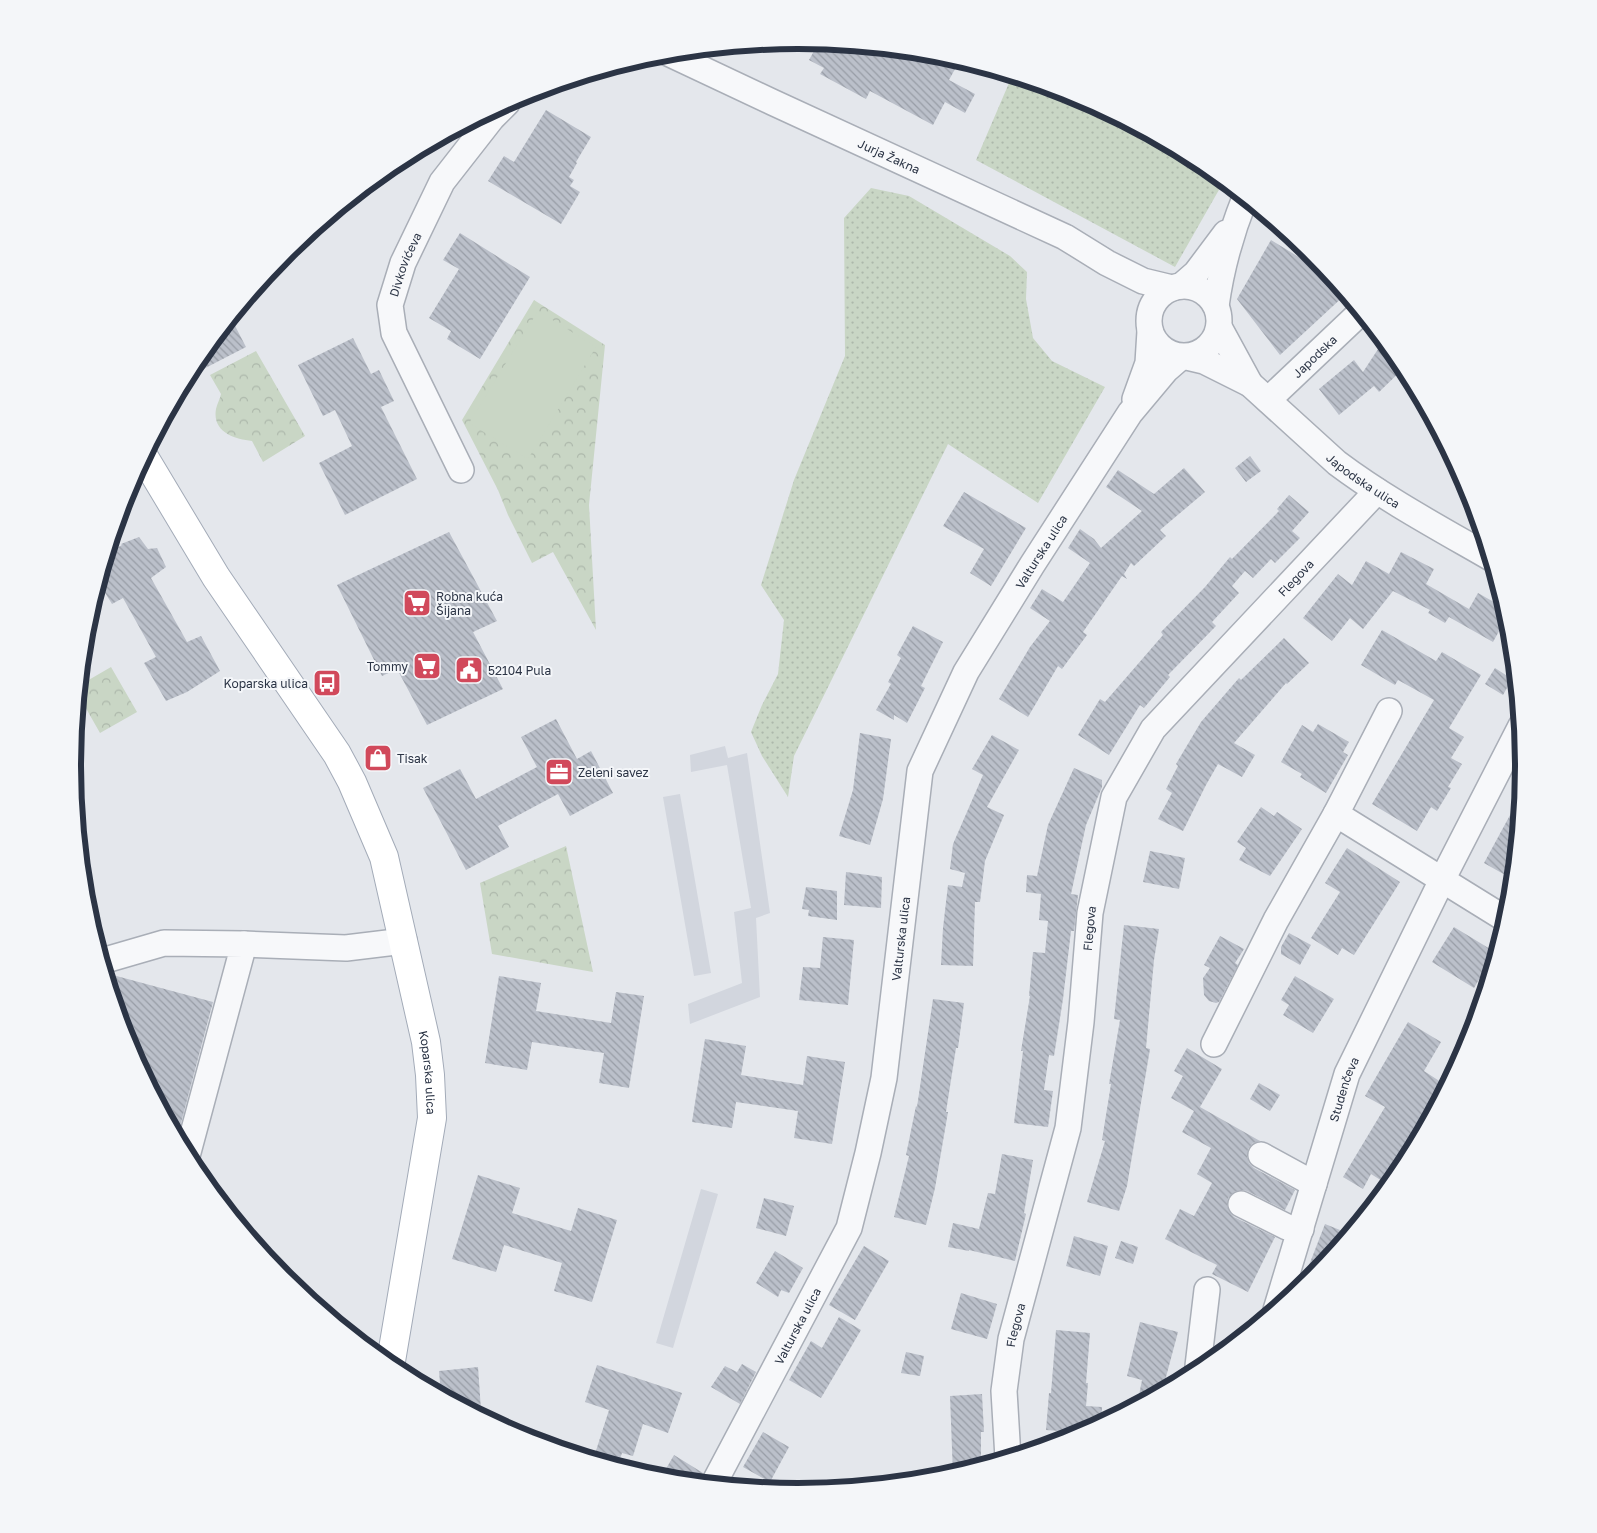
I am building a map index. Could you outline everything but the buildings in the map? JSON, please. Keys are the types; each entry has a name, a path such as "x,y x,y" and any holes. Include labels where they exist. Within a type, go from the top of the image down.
{"main road":[{"name":"Koparska ulica","path":"148,464 216,577 337,754 352,782 384,857 426,1042 432,1118 392,1357"}],"street":[{"name":"Jurja Žakna","path":"681,59 1064,237 1107,263 1143,281 1176,287"},
{"name":"Divkovićeva","path":"461,470 394,333 390,305 403,263 442,182 492,118"},
{"path":"1241,208 1224,262 1215,338 1199,354 1184,357 1171,354 1162,349 1155,341 1150,326 1151,310 1155,301 1162,294 1196,273 1213,252 1241,208"},
{"name":"Jurja Žakna","path":"1107,263 1142,304 1150,326"},
{"path":"1176,287 1192,287 1201,290 1210,297 1217,316"},
{"name":"Japodska ulica","path":"1217,316 1250,384"},
{"name":"Japodska","path":"1268,400 1357,316"},
{"name":"Valturska ulica","path":"1130,413 1148,362 1150,326"},
{"name":"Japodska ulica","path":"1184,357 1204,361 1250,384 1338,463 1377,491 1483,554"},
{"name":"Valturska ulica","path":"716,1479 849,1228 884,1078 920,771 966,672 1130,413 1166,370 1184,357"},
{"name":"Flegova","path":"1008,1453 1004,1391 1012,1339 1068,1128 1081,1022 1090,914 1114,797 1153,729 1377,491"},
{"path":"1214,1044 1276,920 1336,814 1389,711"},
{"name":"Studenčeva","path":"1279,1299 1347,1074 1442,880 1515,737"},
{"path":"1336,814 1500,915"},
{"path":"107,959 164,943 346,948 404,941"},
{"path":"190,1146 244,944"},
{"path":"1261,1155 1314,1184"},
{"path":"1241,1204 1287,1226 1301,1229"},
{"path":"1198,1362 1207,1290"}],"shaded area":[{"path":"725,746 728,758 747,753 770,913 756,918 760,997 690,1024 688,1004 742,983 734,912 751,908 727,765 691,772 690,755"},
{"path":"680,794 711,973 694,976 663,797"},
{"path":"701,1189 718,1194 673,1348 656,1343"}],"green space":[{"path":"1010,81 1073,103 1116,123 1157,145 1221,187 1175,267 976,160"},
{"path":"871,188 909,196 1010,256 1027,272 1026,299 1033,338 1052,361 1105,387 1038,503 948,444 794,756 788,797 762,756 751,732 778,674 784,620 761,585 794,480 845,356 844,218"},
{"path":"534,300 605,345 589,505 596,630 553,552 532,563 498,490 462,420"},
{"path":"538,311 596,347 528,459 469,423"},
{"path":"256,351 305,436 263,462 252,441 226,433 217,423 216,409 221,394 210,375"},
{"path":"111,667 137,712 100,733 84,704 86,681"},
{"path":"566,846 593,972 492,954 480,883"}],"place":[{"name":"Robna kuća Šijana","path":"417,603"},
{"name":"Tommy","path":"427,666"},
{"name":"52104 Pula","path":"469,670"},
{"name":"Koparska ulica","path":"327,683"},
{"name":"Tisak","path":"378,758"},
{"name":"Zeleni savez","path":"559,772"}]}
